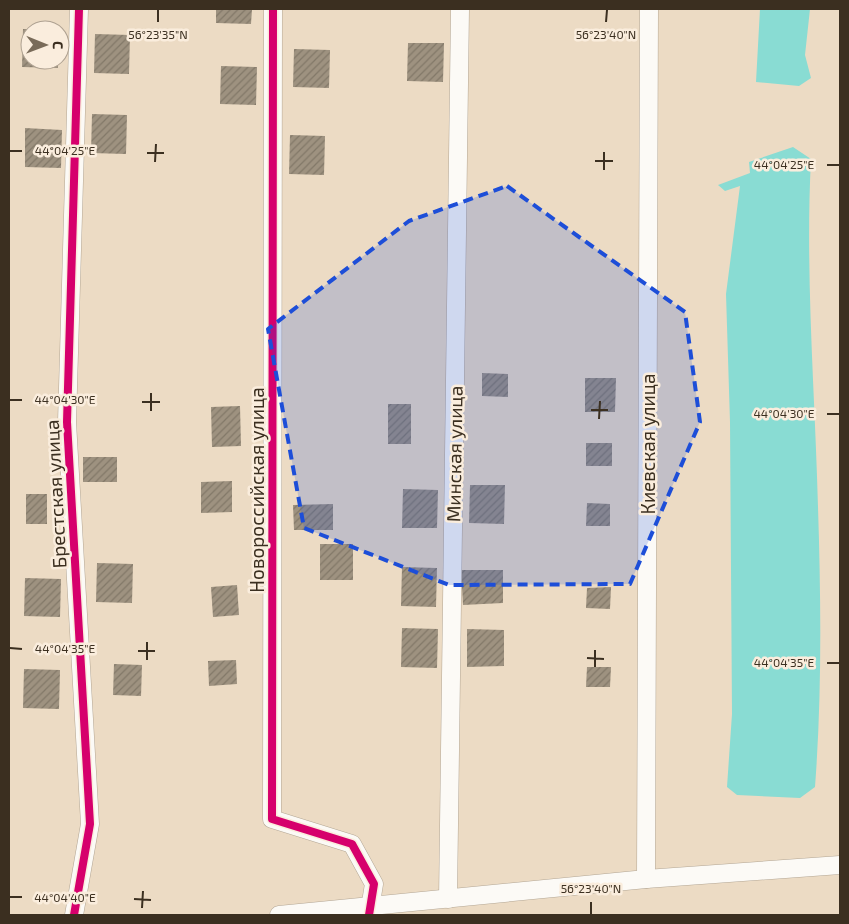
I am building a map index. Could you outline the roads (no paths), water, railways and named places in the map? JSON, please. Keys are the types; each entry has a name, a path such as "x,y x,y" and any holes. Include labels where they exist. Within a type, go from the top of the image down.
{"street":[{"name":"Брестская улица","path":"74,915 90,824 67,422 79,9"},
{"name":"Новороссийская улица","path":"273,9 272,819 352,844 374,884 370,911"},
{"name":"Минская улица","path":"448,899 460,9"},
{"name":"Киевская улица","path":"646,879 649,9"},
{"path":"279,915 370,911 448,899 646,879 840,865"}],"water":[{"path":"760,9 810,9 805,55 811,78 799,86 756,82"},
{"path":"793,147 811,159 809,246 820,612 819,717 815,787 800,798 737,795 727,787 732,714 730,422 726,294 740,186 725,191 718,185 750,173 749,162"}]}
